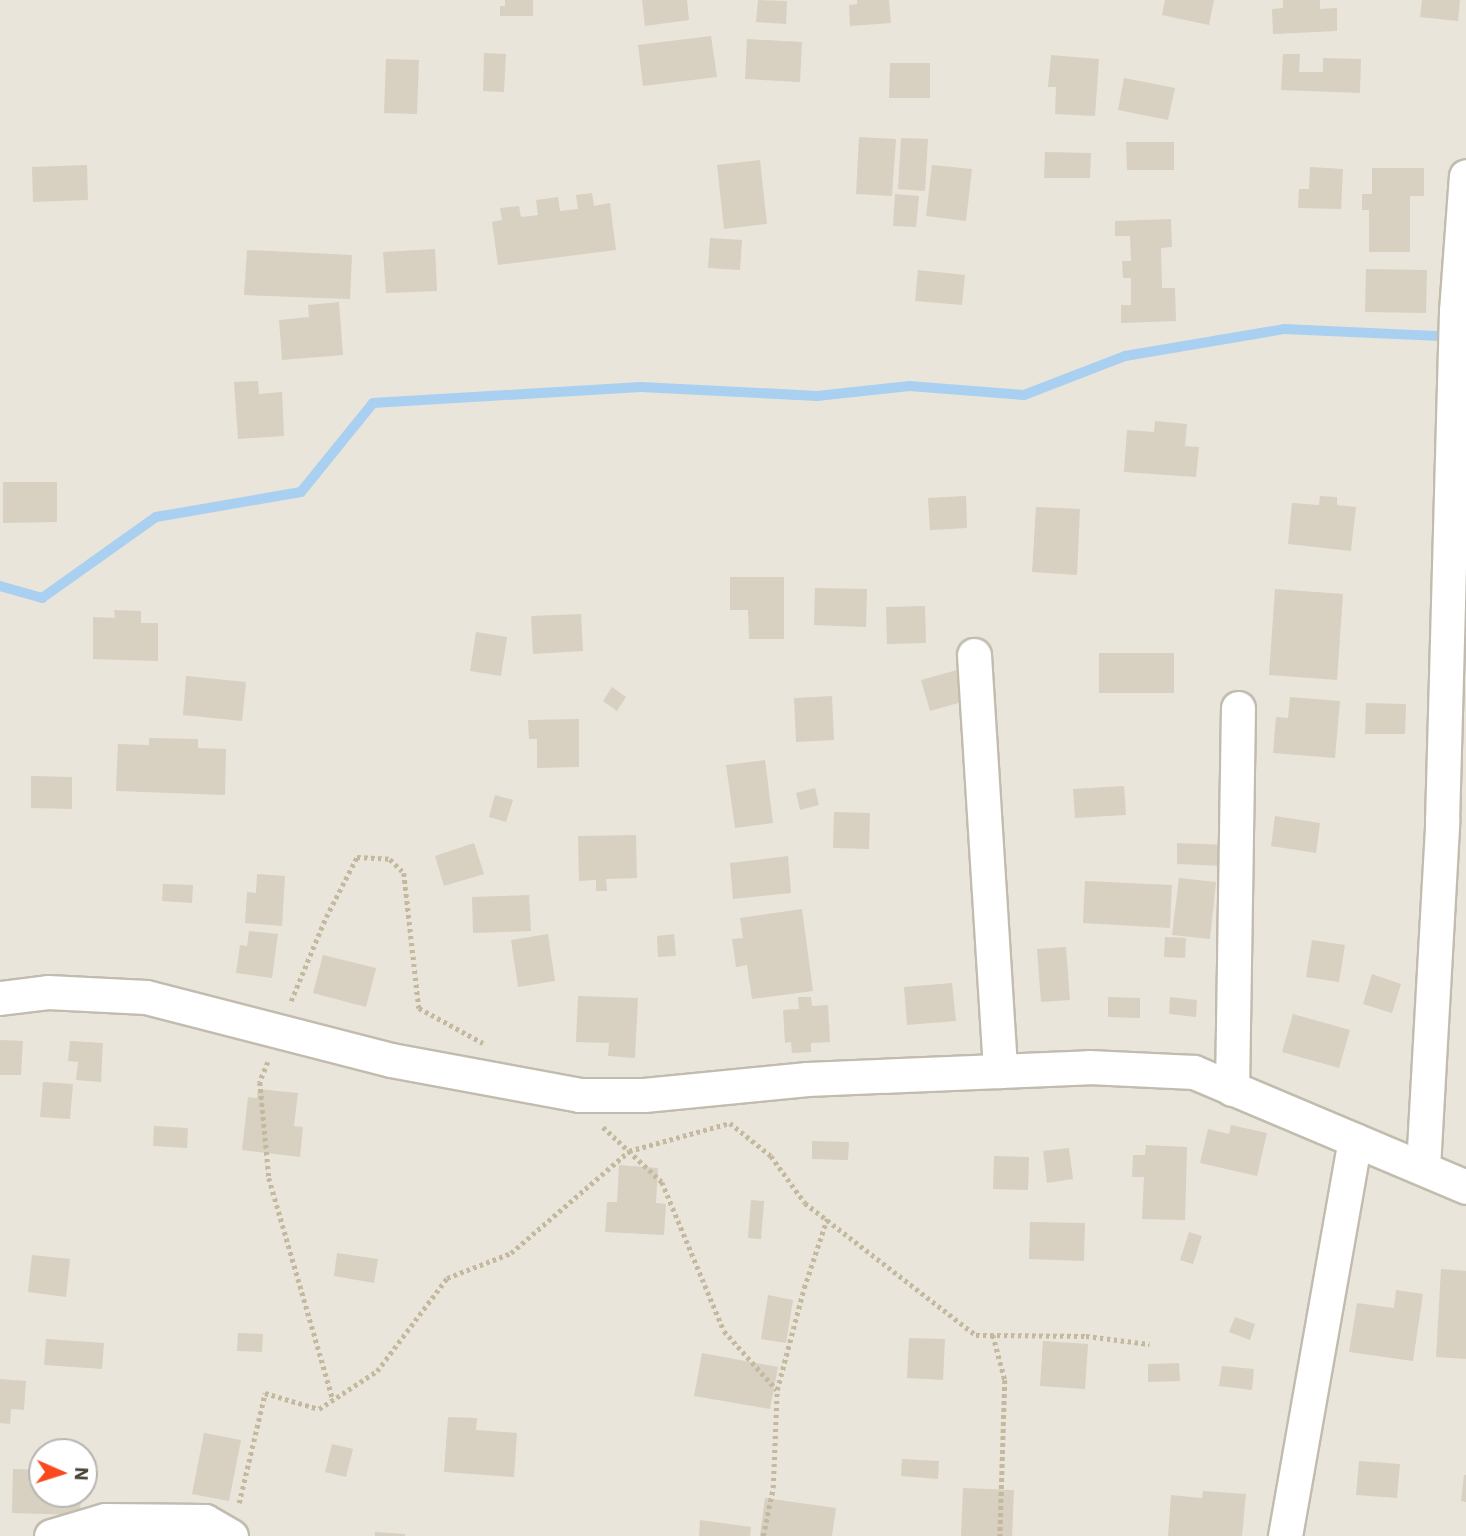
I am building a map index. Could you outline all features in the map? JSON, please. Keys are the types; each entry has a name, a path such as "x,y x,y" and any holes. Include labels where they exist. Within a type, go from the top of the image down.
{"street":[{"path":"1423,1167 1459,529 1456,311 1466,176"},
{"path":"974,655 1000,1071"},
{"path":"1232,1089 1238,708"},
{"path":"0,998 48,992 146,998 391,1060 579,1095 645,1095 807,1079 1089,1067 1194,1072 1466,1187"},
{"path":"1285,1536 1355,1140"},
{"path":"51,1536 105,1520 234,1524"}],"path":[{"path":"333,1400 270,1178 260,1082 326,917 357,857 390,859 404,873 419,1008 488,1045"},
{"path":"579,1095 601,1125 662,1182 724,1331 777,1390"},
{"path":"234,1524 265,1393 319,1409 377,1371 447,1278 511,1253 629,1151 730,1123 771,1156 805,1203 976,1335 1086,1336 1150,1345"},
{"path":"763,1536 773,1488 777,1390 804,1288 827,1219"},
{"path":"993,1335 1005,1380 1000,1536"}],"shaded area":[{"path":"0,0 1466,0 1466,1536 0,1536"}],"building":[{"path":"505,0 533,0 533,16 500,16 500,6 505,6"},
{"path":"642,0 687,0 689,20 645,26"},
{"path":"758,0 787,1 786,24 756,22"},
{"path":"857,0 889,0 891,23 850,26 849,5 857,4"},
{"path":"1165,0 1214,0 1209,25 1162,15"},
{"path":"1283,0 1320,0 1320,9 1337,8 1337,31 1273,34 1272,9 1283,8"},
{"path":"1422,0 1460,0 1458,21 1420,17"},
{"path":"711,36 717,77 643,86 638,45"},
{"path":"747,39 802,42 800,82 745,79"},
{"path":"484,53 506,54 504,92 483,91"},
{"path":"1283,54 1300,54 1299,72 1323,72 1323,58 1361,59 1360,93 1281,90"},
{"path":"1051,55 1099,59 1095,116 1055,114 1056,87 1048,87"},
{"path":"386,59 419,60 417,114 384,113"},
{"path":"890,63 930,63 930,98 889,98"},
{"path":"1124,78 1175,88 1168,120 1118,110"},
{"path":"859,137 896,139 892,196 856,194"},
{"path":"901,138 928,139 925,191 898,189"},
{"path":"1126,142 1174,142 1174,170 1127,170"},
{"path":"1045,152 1091,153 1090,178 1044,178"},
{"path":"760,160 767,224 724,229 717,165"},
{"path":"87,165 88,200 33,202 32,167"},
{"path":"932,165 972,169 966,221 926,216"},
{"path":"1310,167 1343,169 1341,209 1298,208 1299,189 1309,189"},
{"path":"1372,168 1424,168 1424,196 1410,196 1410,252 1369,252 1369,210 1362,210 1362,194 1372,194"},
{"path":"592,193 594,206 610,203 616,250 498,265 492,222 502,220 500,208 519,206 521,217 538,215 536,200 558,197 560,211 578,209 576,195"},
{"path":"895,194 919,196 916,227 893,226"},
{"path":"1171,219 1172,247 1161,248 1162,288 1175,288 1176,321 1121,323 1121,305 1131,305 1131,278 1123,278 1122,261 1131,261 1130,236 1115,236 1115,221"},
{"path":"710,238 742,240 740,270 708,268"},
{"path":"435,249 437,291 386,293 383,252"},
{"path":"247,250 352,255 350,299 244,295"},
{"path":"1366,269 1427,270 1426,313 1365,312"},
{"path":"918,270 965,275 962,305 915,301"},
{"path":"339,302 343,355 282,360 279,320 309,317 308,305"},
{"path":"258,381 259,394 282,392 284,436 238,439 234,382"},
{"path":"1155,421 1187,424 1185,446 1199,447 1196,477 1124,472 1127,430 1154,432"},
{"path":"3,482 57,482 57,522 3,523"},
{"path":"966,496 967,528 930,530 928,498"},
{"path":"1320,496 1337,497 1337,505 1356,507 1351,551 1288,544 1292,503 1319,505"},
{"path":"1036,507 1080,509 1077,575 1032,572"},
{"path":"730,577 784,577 784,639 749,639 748,610 730,610"},
{"path":"815,588 867,589 866,627 814,625"},
{"path":"1275,589 1343,594 1337,680 1269,675"},
{"path":"925,606 926,643 887,644 886,607"},
{"path":"114,610 141,611 141,623 158,623 158,661 93,659 93,617 115,618"},
{"path":"581,614 583,651 533,654 531,616"},
{"path":"476,632 507,637 501,676 470,671"},
{"path":"1099,653 1174,653 1174,693 1099,693"},
{"path":"957,670 965,701 930,711 921,680"},
{"path":"186,676 246,682 242,721 183,715"},
{"path":"612,687 626,697 617,711 603,701"},
{"path":"832,696 834,740 796,742 794,698"},
{"path":"1290,697 1340,701 1335,758 1273,753 1276,717 1288,718"},
{"path":"1366,703 1406,704 1405,734 1365,734"},
{"path":"579,719 579,767 537,768 537,739 529,739 528,720"},
{"path":"149,738 198,739 198,748 226,749 225,795 116,791 118,744 149,745"},
{"path":"765,760 773,823 735,828 726,765"},
{"path":"31,776 72,777 72,809 31,808"},
{"path":"1124,786 1126,815 1075,818 1073,789"},
{"path":"815,788 819,805 800,810 796,793"},
{"path":"495,795 513,800 506,822 489,817"},
{"path":"834,812 870,813 869,849 833,848"},
{"path":"1275,816 1320,823 1316,853 1271,846"},
{"path":"636,835 637,878 606,879 607,891 596,891 596,880 579,881 578,836"},
{"path":"474,843 484,874 444,886 435,856"},
{"path":"1177,843 1226,845 1225,866 1177,864"},
{"path":"788,856 791,893 733,899 730,863"},
{"path":"257,874 285,876 282,926 245,923 247,892 256,893"},
{"path":"1179,878 1216,882 1210,939 1172,935"},
{"path":"1085,881 1172,885 1170,928 1083,923"},
{"path":"163,884 193,885 192,903 162,901"},
{"path":"529,895 531,931 473,933 472,897"},
{"path":"802,909 813,991 752,999 747,965 736,967 732,939 743,938 740,918"},
{"path":"249,931 278,934 272,978 236,973 240,945 247,946"},
{"path":"548,934 555,981 518,987 511,940"},
{"path":"674,934 676,956 658,957 657,936"},
{"path":"1165,937 1186,938 1185,958 1164,957"},
{"path":"1312,940 1345,945 1339,982 1306,977"},
{"path":"1066,947 1070,1000 1041,1002 1037,949"},
{"path":"323,955 376,968 366,1007 313,993"},
{"path":"1372,974 1401,984 1392,1013 1363,1004"},
{"path":"952,983 956,1021 907,1025 904,987"},
{"path":"578,996 638,998 635,1058 608,1056 609,1043 576,1042"},
{"path":"798,997 811,997 812,1006 828,1005 830,1042 811,1043 811,1052 792,1053 791,1042 785,1043 783,1010 799,1009"},
{"path":"1108,997 1140,998 1140,1018 1108,1017"},
{"path":"1170,997 1197,1000 1196,1017 1169,1014"},
{"path":"1293,1014 1350,1030 1339,1068 1282,1052"},
{"path":"0,1040 23,1041 21,1075 0,1075"},
{"path":"70,1041 103,1043 101,1082 76,1080 78,1062 68,1061"},
{"path":"43,1082 73,1084 70,1119 40,1117"},
{"path":"258,1089 298,1093 294,1126 303,1127 300,1157 242,1150 248,1097 257,1098"},
{"path":"1231,1125 1267,1133 1257,1176 1200,1163 1208,1129 1229,1134"},
{"path":"154,1126 188,1128 187,1148 153,1146"},
{"path":"812,1141 849,1142 848,1160 812,1159"},
{"path":"1146,1145 1187,1147 1185,1220 1142,1219 1144,1177 1132,1177 1133,1155 1145,1155"},
{"path":"1069,1148 1073,1179 1047,1183 1043,1151"},
{"path":"994,1156 1029,1157 1028,1190 993,1189"},
{"path":"619,1165 658,1168 656,1203 666,1204 664,1235 605,1232 607,1202 617,1202"},
{"path":"751,1200 764,1201 761,1239 748,1238"},
{"path":"1030,1222 1085,1223 1084,1261 1029,1259"},
{"path":"1189,1232 1202,1236 1193,1264 1180,1260"},
{"path":"337,1253 378,1259 374,1283 334,1276"},
{"path":"32,1255 70,1259 66,1297 28,1292"},
{"path":"1441,1269 1466,1271 1466,1359 1436,1357"},
{"path":"1396,1290 1423,1294 1413,1361 1349,1352 1357,1303 1394,1308"},
{"path":"768,1295 793,1300 786,1343 761,1339"},
{"path":"1235,1317 1255,1324 1250,1340 1229,1332"},
{"path":"238,1333 263,1334 262,1352 237,1351"},
{"path":"909,1338 945,1339 943,1380 907,1378"},
{"path":"46,1339 104,1343 102,1369 44,1365"},
{"path":"1043,1341 1088,1344 1085,1389 1040,1386"},
{"path":"702,1353 778,1367 770,1409 694,1396"},
{"path":"1179,1363 1180,1381 1148,1382 1148,1364"},
{"path":"1222,1366 1254,1369 1252,1390 1219,1386"},
{"path":"0,1379 26,1381 24,1410 11,1409 10,1424 0,1423"},
{"path":"448,1417 477,1418 476,1430 517,1433 514,1477 444,1472"},
{"path":"204,1433 241,1440 229,1501 192,1494"},
{"path":"332,1444 353,1449 346,1477 325,1472"},
{"path":"902,1459 939,1461 938,1479 901,1476"},
{"path":"1359,1461 1400,1464 1397,1498 1356,1495"},
{"path":"13,1469 28,1470 28,1508 80,1508 80,1515 12,1513"},
{"path":"1466,1475 1466,1502 1461,1501"},
{"path":"963,1488 1014,1490 1012,1536 961,1536"},
{"path":"1203,1491 1246,1494 1242,1536 1168,1536 1171,1495 1202,1498"},
{"path":"765,1498 836,1508 832,1536 760,1536"},
{"path":"700,1520 751,1527 750,1536 699,1536"},
{"path":"375,1532 405,1534 405,1536 375,1536"}],"waterway":[{"path":"0,586 42,598 156,517 301,492 373,403 641,387 817,396 909,386 1024,395 1125,356 1284,329 1441,336"}]}
